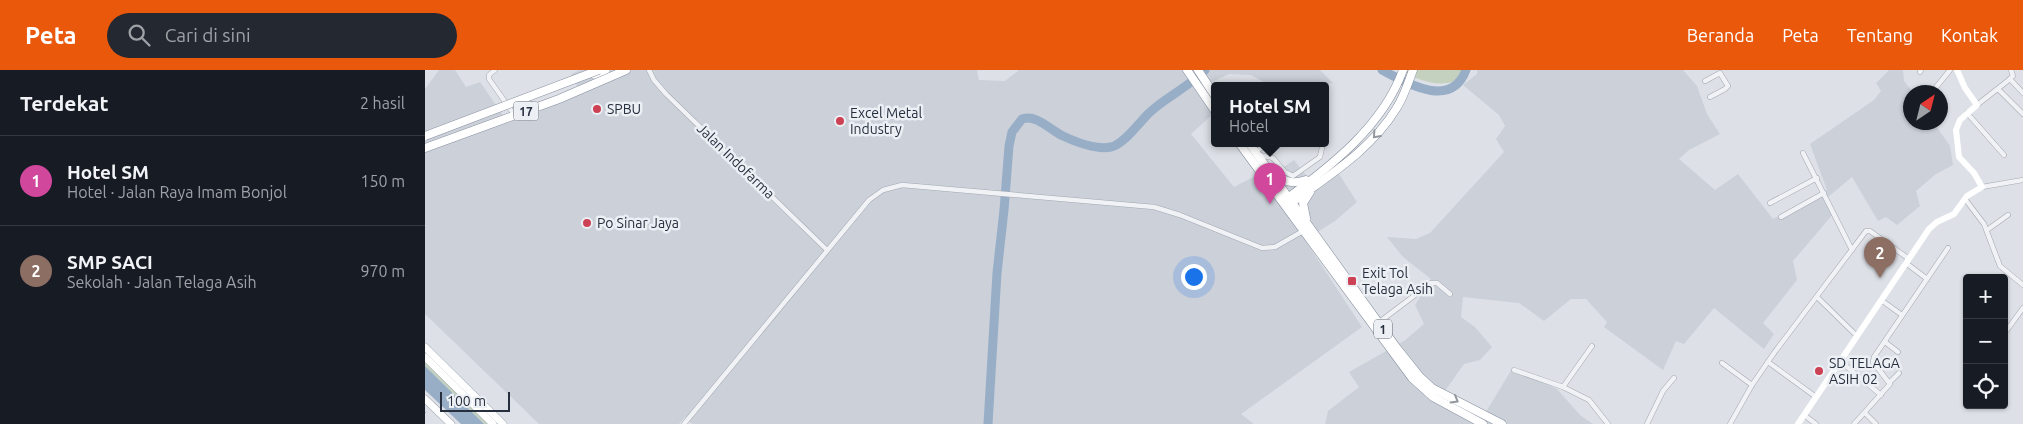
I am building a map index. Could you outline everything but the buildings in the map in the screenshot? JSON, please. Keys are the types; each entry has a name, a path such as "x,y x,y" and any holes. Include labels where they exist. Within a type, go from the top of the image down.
{"highway":[{"name":"17","path":"425,147 559,99 626,70"},
{"path":"1188,70 1200,91 1211,105"},
{"path":"1198,70 1211,91"},
{"path":"1314,234 1305,215 1303,203 1306,197 1317,180 1367,130 1384,107 1403,70"},
{"path":"1287,202 1375,137 1392,116 1404,95 1413,70"},
{"name":"17","path":"425,138 603,72"},
{"name":"1","path":"1242,147 1314,234 1378,323 1420,377 1432,388 1502,424"},
{"name":"1","path":"1252,147 1303,230 1391,351 1421,387 1446,405 1483,424"},
{"path":"1259,156 1287,182 1298,183 1317,180"}],"main road":[{"path":"425,147 603,72 622,70"},
{"path":"425,138 511,110"},
{"path":"425,347 493,424"},
{"path":"425,357 503,424"},
{"path":"425,399 451,424"}],"street":[{"path":"495,70 489,75 489,79 511,110"},
{"name":"Jalan Indofarma","path":"649,70 654,80 666,94 827,250"},
{"path":"1938,85 1950,70"},
{"path":"1957,70 1965,88 1977,105"},
{"path":"1982,187 1974,173 1960,159 1956,127 1967,113 2010,80 2013,76 2011,70"},
{"path":"1705,81 1721,71 1727,88 1710,97"},
{"path":"2010,80 2023,93"},
{"path":"1998,89 2023,114"},
{"path":"1967,113 2005,155"},
{"path":"1265,147 1259,156 1273,158 1285,172 1293,176 1319,157 1322,147"},
{"path":"1803,153 1825,193 1852,250"},
{"path":"1771,203 1817,178"},
{"path":"1798,424 1929,229 1937,222 1954,214 1965,199 1982,187 2023,180"},
{"path":"684,424 869,200 888,188 902,185 1155,207 1262,248 1275,248 1303,230"},
{"path":"1781,216 1825,193"},
{"path":"1965,199 1987,230 2000,266 2023,284"},
{"path":"1987,230 2008,215"},
{"path":"1731,424 1752,385 1768,362 1868,230 1927,279"},
{"path":"1890,382 1873,362 1874,358 1948,248"},
{"path":"1378,323 1431,283 1437,283 1450,294"},
{"path":"1817,297 1857,336"},
{"path":"1881,300 1903,315"},
{"path":"2008,329 2023,308"},
{"path":"1885,342 1898,352"},
{"path":"1563,387 1592,346"},
{"path":"1840,361 1881,395"},
{"path":"1768,362 1816,397"},
{"path":"1723,363 1752,385"},
{"path":"1514,370 1563,387 1593,402 1608,424"},
{"path":"1854,424 1899,373"},
{"path":"1647,424 1663,391 1674,378"},
{"path":"1865,413 1876,424"},
{"path":"1804,415 1816,424"}],"shaded area":[{"path":"439,70 455,70 466,87 480,82 507,121 580,91 571,74 580,70 977,70 979,80 1005,81 1019,70 1320,70 1333,83 1264,82 1251,75 1229,74 1211,82 1199,88 1211,108 1211,116 1191,134 1234,187 1263,172 1268,178 1294,160 1310,180 1332,163 1357,202 1335,221 1305,240 1362,327 1241,414 1254,424 692,424 685,417 679,424 539,424 425,314 425,89"},
{"path":"1477,70 1683,70 1697,86 1707,114 1720,134 1689,150 1679,159 1715,190 1738,174 1773,219 1827,190 1810,144 1874,100 1881,91 1876,83 1889,70 1903,70 1904,81 1907,85 1903,85 1903,130 1939,130 1950,146 1953,165 1936,174 1916,191 1920,206 1897,225 1886,217 1878,221 1852,177 1828,197 1834,213 1793,261 1797,280 1763,323 1774,334 1764,349 1714,308 1684,344 1676,341 1663,370 1604,327 1607,322 1586,299 1571,299 1544,321 1519,303 1463,297 1461,317 1475,327 1492,347 1480,360 1464,364 1440,398 1481,420 1512,369 1557,389 1580,415 1593,424 1325,424 1328,411 1359,387 1349,372 1404,341 1424,324 1415,305 1431,279 1403,257 1387,237 1416,239 1430,233 1504,152 1496,139 1505,126 1499,115 1463,85 1477,74"}],"green space":[{"path":"1400,70 1468,70 1461,77 1453,81 1436,83 1417,78"},
{"path":"425,347 503,424 484,424 425,366"}],"water":[{"path":"425,366 484,424 461,424 425,390"}],"waterway":[{"path":"988,424 997,273 1009,146 1012,132 1022,119 1028,118 1043,123 1074,141 1105,148 1111,147 1126,138 1148,114 1205,70"},
{"path":"1382,70 1416,86 1439,91 1450,89 1459,82 1466,70"}],"place":[{"name":"SPBU","path":"597,109"},
{"name":"Excel Metal Industry","path":"840,121"},
{"name":"Hotel SM","path":"1270,204"},
{"name":"Po Sinar Jaya","path":"587,223"},
{"name":"SMP SACI","path":"1880,278"},
{"name":"Exit Tol Telaga Asih","path":"1352,281"},
{"name":"SD TELAGA ASIH 02","path":"1819,371"}]}
